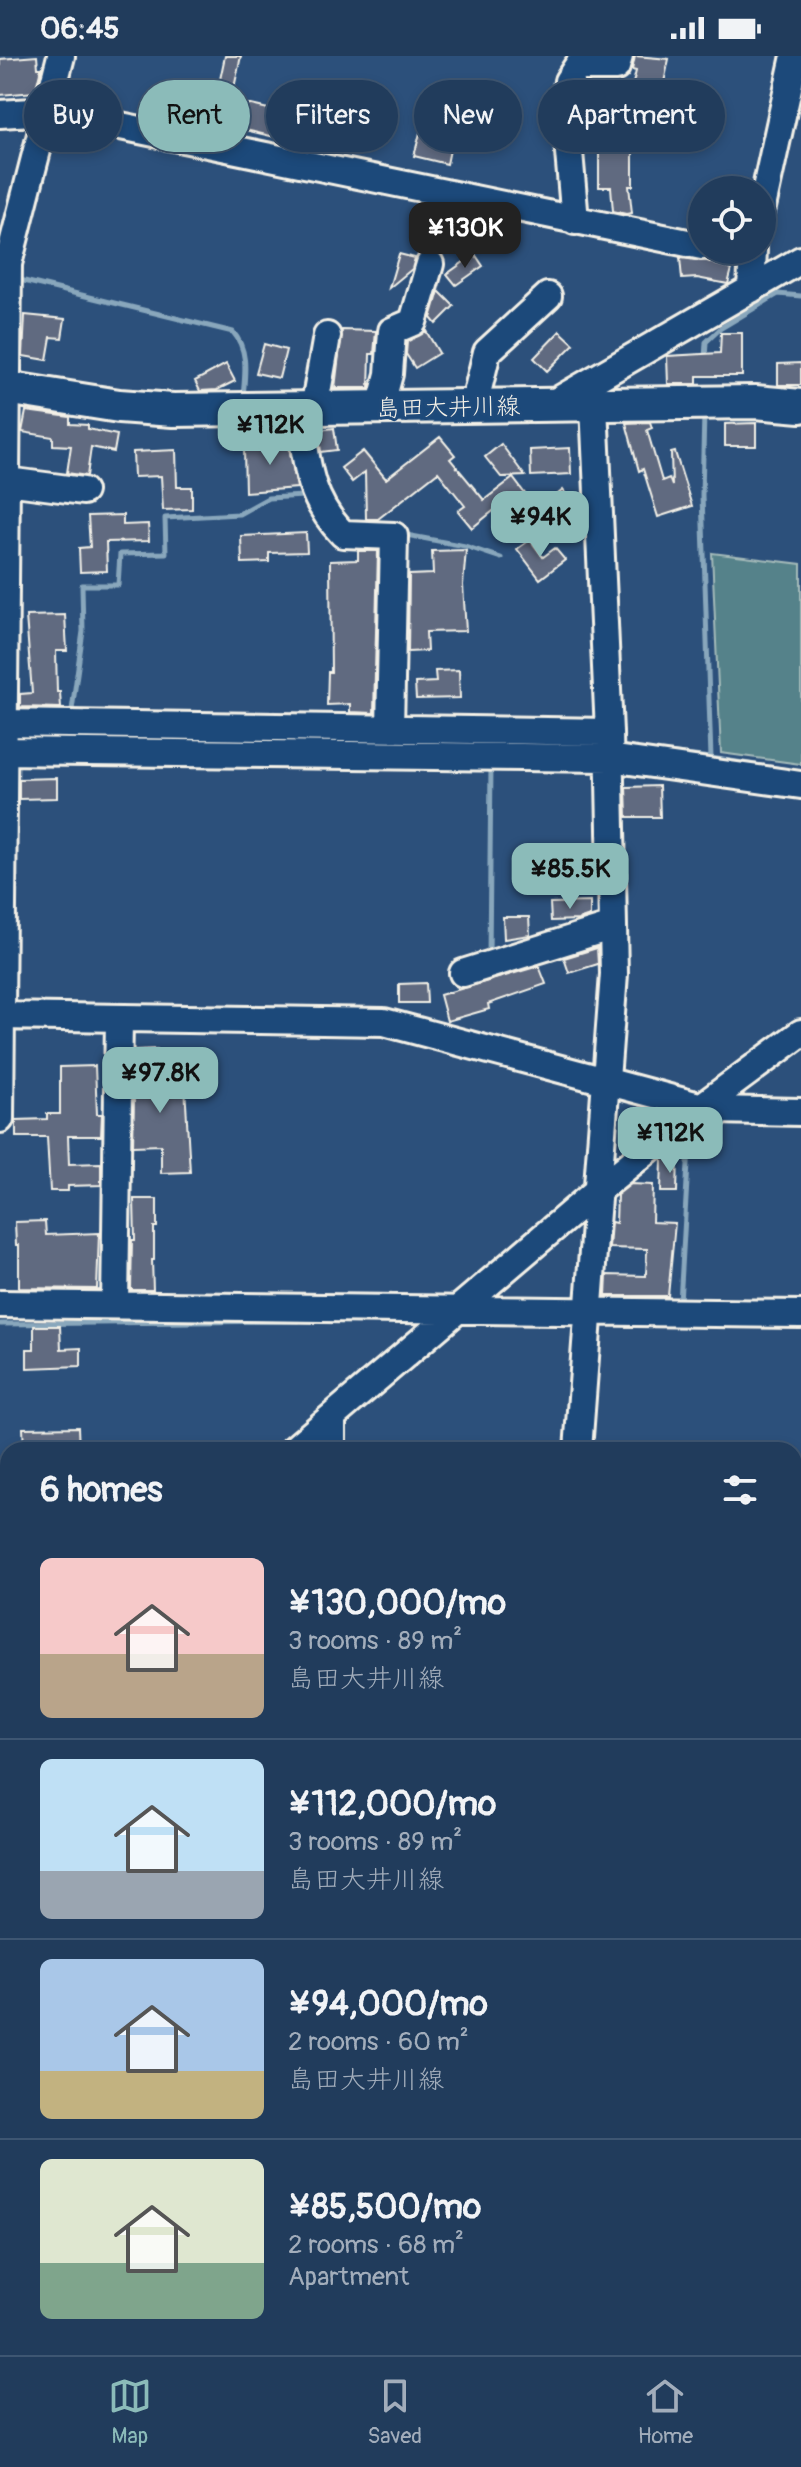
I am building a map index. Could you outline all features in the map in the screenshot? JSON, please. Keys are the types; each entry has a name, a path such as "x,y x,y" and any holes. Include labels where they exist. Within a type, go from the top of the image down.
{"main road":[{"name":"島田大井川線","path":"4,387 119,406 173,410 755,402 801,406"}],"street":[{"path":"55,80 61,56"},
{"path":"575,221 565,106 568,81 577,67 616,67 619,56"},
{"path":"769,176 795,56"},
{"path":"0,114 24,112"},
{"path":"122,126 688,243"},
{"path":"0,1119 1,751 7,481 4,387 8,264 37,152"},
{"path":"550,405 801,260"},
{"path":"380,408 389,374 392,331 413,322 430,264"},
{"path":"751,289 752,264"},
{"path":"474,406 487,352 548,296"},
{"path":"327,336 306,409 314,494 326,518 343,534 394,536 390,728"},
{"path":"579,1442 614,974 609,732 594,405"},
{"path":"7,481 83,491"},
{"path":"3,723 609,732"},
{"path":"1,751 609,758 801,785"},
{"path":"463,973 613,926"},
{"path":"1,1016 384,1022 714,1110 801,1112"},
{"path":"115,1305 119,1018"},
{"path":"303,1442 597,1191 701,1107 801,1033"},
{"path":"0,1304 801,1314"},
{"path":"332,1418 332,1442"}],"green space":[{"path":"712,553 801,564 801,764 721,753"}],"building":[{"path":"37,56 38,68 41,68 38,80 24,80 24,93 0,95 0,59"},
{"path":"225,56 241,56 236,80 220,80"},
{"path":"635,56 669,59 665,80 634,80 636,71 632,70"},
{"path":"250,105 266,108 266,135 250,131"},
{"path":"415,152 450,152 447,164 414,156"},
{"path":"599,152 633,152 633,186 629,186 632,213 613,211 611,187 599,187"},
{"path":"458,212 468,231 455,238 453,236 436,249 428,248 415,230 429,219 434,225"},
{"path":"399,254 415,258 412,269 389,288"},
{"path":"475,254 483,266 456,285 447,274"},
{"path":"680,258 688,259 688,264 716,264 732,269 728,284 697,278 682,279"},
{"path":"439,291 454,306 436,324 431,318"},
{"path":"25,315 65,319 62,338 51,337 47,360 23,356"},
{"path":"342,330 376,331 374,354 370,354 369,388 335,388"},
{"path":"426,331 439,353 415,368 406,354 407,342"},
{"path":"560,331 574,344 547,371 534,358"},
{"path":"721,333 742,333 742,376 697,376 697,384 668,384 667,356 720,353"},
{"path":"264,344 286,350 279,378 256,373"},
{"path":"801,363 801,385 778,385 778,364"},
{"path":"226,364 235,381 217,390 200,391 195,381"},
{"path":"26,411 70,417 70,424 88,425 88,429 117,435 114,452 91,447 87,476 67,473 71,446 53,445 53,437 22,432"},
{"path":"650,422 652,428 647,430 662,481 669,478 672,486 671,453 675,452 692,506 658,517 643,469 639,471 626,423"},
{"path":"756,423 756,446 725,446 725,424"},
{"path":"334,428 337,450 321,452 318,430"},
{"path":"275,430 286,430 297,488 245,492 244,450 275,449"},
{"path":"440,437 455,455 450,459 484,500 513,478 532,503 508,522 497,508 472,528 458,511 465,506 438,472 378,519 366,519 365,472 352,482 341,468 363,451 386,479"},
{"path":"501,444 525,476 501,477 485,457"},
{"path":"570,448 571,474 531,476 530,450"},
{"path":"176,450 177,487 192,487 192,509 163,510 161,476 134,477 133,452"},
{"path":"563,490 577,508 560,520 547,503"},
{"path":"123,515 123,525 148,524 149,541 106,542 107,571 80,572 79,548 90,547 88,516"},
{"path":"306,533 307,552 269,553 269,562 242,563 241,536"},
{"path":"530,540 543,557 555,548 565,560 540,579 517,549"},
{"path":"466,550 463,585 466,631 426,632 427,651 408,652 409,575 433,574 432,551"},
{"path":"358,551 378,551 374,713 350,712 350,704 327,705 328,672 331,672 330,561 358,560"},
{"path":"65,615 67,651 56,651 57,692 60,692 61,708 20,707 20,694 32,693 26,616"},
{"path":"459,670 460,698 416,699 415,683 436,682 435,671"},
{"path":"57,778 57,798 19,799 19,779"},
{"path":"659,786 660,817 627,817 626,787"},
{"path":"590,902 590,916 578,920 551,921 550,903"},
{"path":"503,917 529,917 530,935 504,939"},
{"path":"597,948 598,964 569,973 564,958"},
{"path":"539,966 546,984 488,1004 489,1009 447,1021 440,995"},
{"path":"426,983 427,1003 399,1003 399,984"},
{"path":"157,1049 158,1086 185,1086 190,1172 161,1173 161,1145 133,1146 135,1050"},
{"path":"95,1066 97,1114 102,1114 101,1136 68,1136 69,1164 101,1163 101,1185 68,1186 68,1191 50,1191 47,1137 16,1137 16,1120 47,1119 47,1114 60,1114 60,1067"},
{"path":"678,1157 677,1192 661,1192 662,1159"},
{"path":"631,1184 653,1185 652,1222 675,1223 668,1296 606,1296 607,1275 646,1276 647,1249 609,1248 611,1222 616,1223 617,1195"},
{"path":"134,1199 157,1199 153,1290 131,1290"},
{"path":"45,1221 46,1235 99,1233 97,1289 19,1288 19,1245 16,1245 15,1222"},
{"path":"34,1326 60,1326 61,1349 81,1348 81,1366 27,1368 27,1349 34,1349"},
{"path":"78,1427 79,1442 24,1442 23,1428"}],"waterway":[{"path":"16,279 233,332 244,354 243,397"},
{"path":"705,359 706,342 721,328 778,294 801,296"},
{"path":"668,753 711,758 702,495 704,413"},
{"path":"71,717 83,631 82,585 118,585 120,554 166,553 165,518 239,514 268,498 307,498"},
{"path":"401,534 465,546 501,558"},
{"path":"12,738 530,744"},
{"path":"711,758 801,772"},
{"path":"489,957 491,766"},
{"path":"680,1303 690,1129"},
{"path":"0,1324 299,1321"}]}
